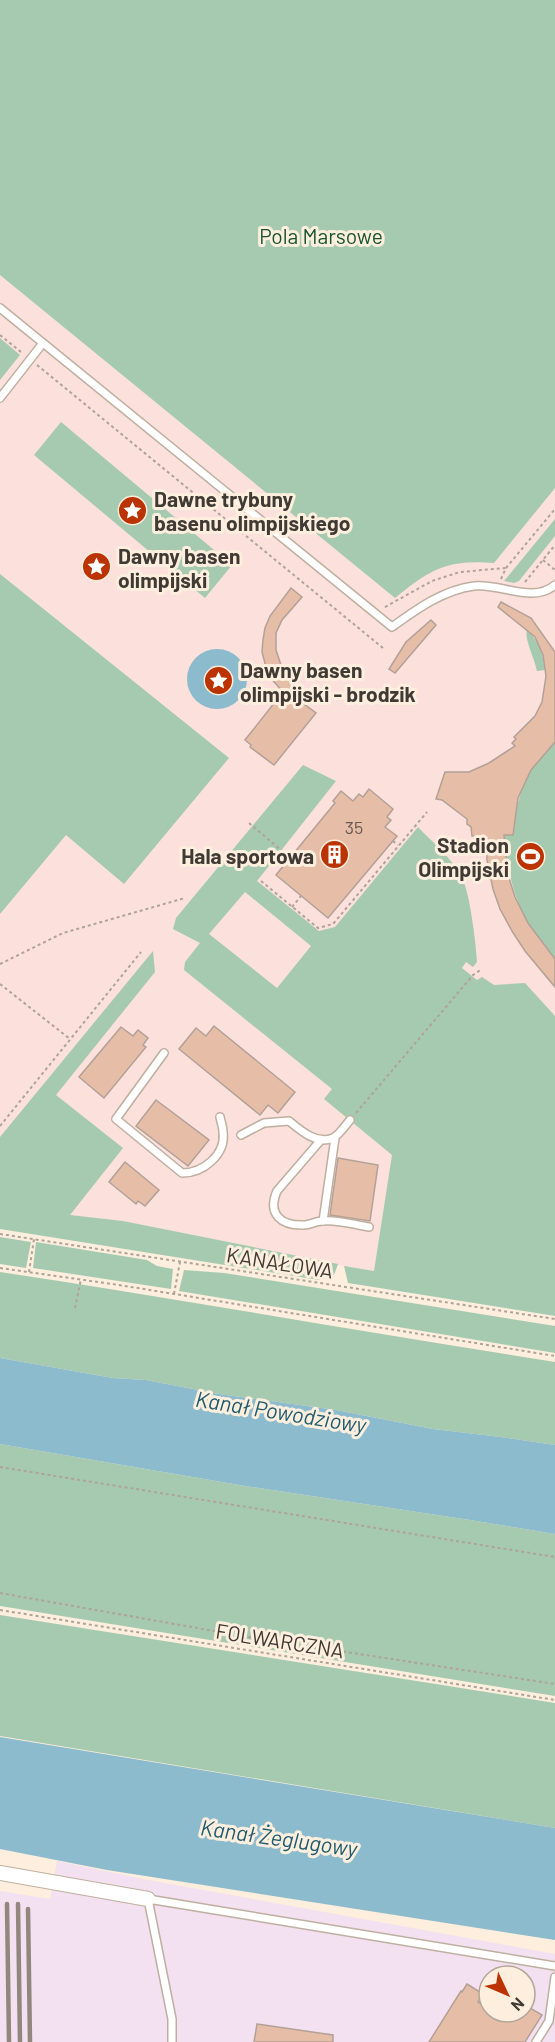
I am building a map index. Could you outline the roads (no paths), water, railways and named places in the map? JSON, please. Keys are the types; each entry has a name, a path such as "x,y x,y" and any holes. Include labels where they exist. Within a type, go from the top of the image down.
{"street":[{"path":"0,1873 148,1899"}],"lane":[{"path":"0,308 392,627 412,612 446,593 473,586 497,587 517,592 539,592 555,585"},
{"path":"0,398 43,343"},
{"path":"164,1053 116,1119 182,1173 194,1173 213,1160 220,1149 224,1134 220,1117"},
{"path":"323,1221 335,1137 350,1120"},
{"path":"241,1135 264,1123 289,1121 302,1132 320,1141"},
{"path":"335,1137 320,1141 286,1179 272,1201 273,1210 280,1219 304,1225 323,1221 369,1227"},
{"path":"172,2042 171,2019 148,1899 555,1966"},
{"path":"536,2042 549,2021 555,1977"}],"water":[{"path":"217,649 234,654 242,662 247,679 242,696 234,704 217,709 200,704 192,696 187,679 192,662 200,654"},
{"name":"Kanał Powodziowy","path":"0,1358 113,1378 146,1380 219,1394 336,1410 433,1429 555,1445 555,1534 245,1486 0,1444"},
{"name":"Kanał Żeglugowy","path":"0,1737 555,1828 555,1940 107,1870 0,1849"}],"railway":[{"path":"7,1904 9,2042"},
{"path":"18,1904 20,2042"},
{"path":"28,1909 30,2042"}],"place":[{"name":"Dawne trybuny basenu olimpijskiego","path":"133,510"},
{"name":"Dawny basen olimpijski","path":"97,567"},
{"name":"Dawny basen olimpijski - brodzik","path":"219,681"},
{"name":"Hala sportowa","path":"335,855"},
{"name":"Stadion Olimpijski","path":"530,856"}],"park label":[{"name":"Pola Marsowe","path":"321,235"}]}
